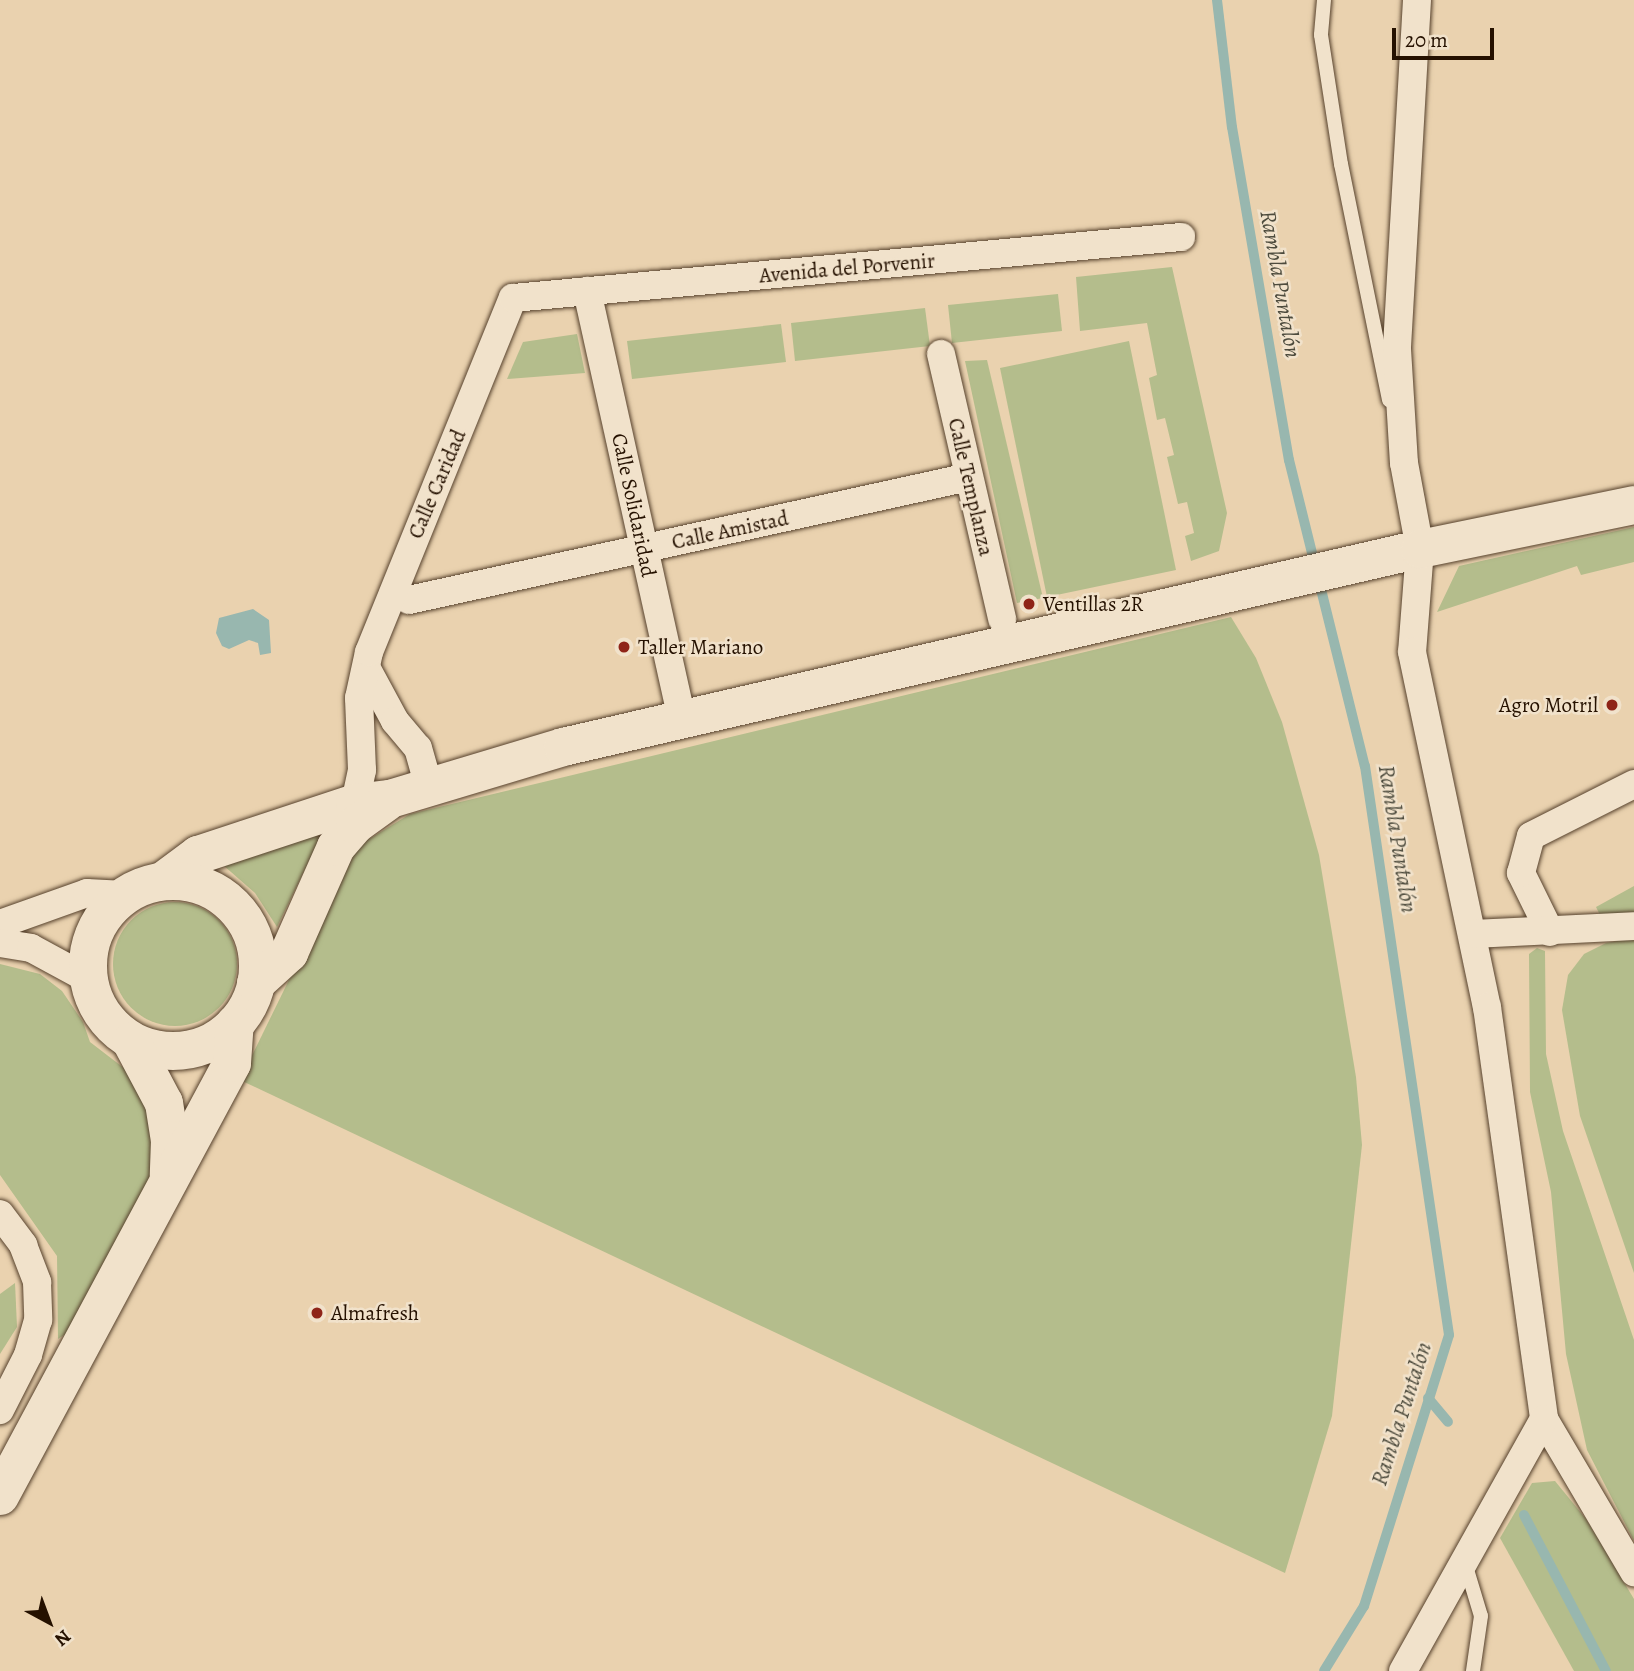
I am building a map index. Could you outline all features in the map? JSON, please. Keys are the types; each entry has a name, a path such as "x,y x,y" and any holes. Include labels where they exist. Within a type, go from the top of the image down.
{"street":[{"path":"1418,0 1397,349 1412,652 1473,934 1544,1419 1634,1573"},
{"name":"Avenida del Porvenir","path":"513,298 1181,237"},
{"name":"Calle Solidaridad","path":"587,292 682,719"},
{"name":"Calle Caridad","path":"373,801 362,771 359,698 369,661 513,298"},
{"name":"Calle Templanza","path":"941,354 1002,619"},
{"name":"Calle Amistad","path":"409,600 968,477"},
{"path":"0,925 87,892 125,895 163,881 198,855 373,801 563,747 1408,552 1634,505"},
{"path":"369,661 395,721 418,748 429,787"},
{"path":"1550,932 1521,873 1531,836 1634,784"},
{"path":"0,1496 169,1175 187,1152 232,1063 235,1024 256,983 289,953 336,847 373,801"},
{"path":"163,881 190,882 215,892 236,908 251,930 258,956 256,983"},
{"path":"125,895 94,932 88,979 103,1014 131,1041 164,1103 170,1140 169,1175"},
{"path":"1473,934 1634,926"},
{"path":"0,943 31,948 88,979"},
{"path":"131,1041 157,1050 186,1051 212,1042 235,1024"},
{"path":"0,1214 23,1245 37,1282 38,1320 28,1354 0,1410"},
{"path":"28,1354 64,1371"},
{"path":"1403,1671 1544,1419"}],"lane":[{"path":"1324,0 1321,35 1341,164 1404,463"},
{"path":"1464,1561 1481,1616 1473,1671"}],"green space":[{"path":"1172,267 1227,513 1219,551 1191,561 1185,536 1194,533 1187,502 1178,504 1167,457 1174,455 1165,418 1157,420 1149,378 1157,375 1147,323 1080,331 1076,277"},
{"path":"1058,294 1062,331 952,343 948,305"},
{"path":"925,308 930,346 795,361 791,323"},
{"path":"781,324 786,362 632,379 627,341"},
{"path":"577,334 585,373 507,379 523,342"},
{"path":"1129,341 1176,570 1047,597 1000,368"},
{"path":"987,360 1043,598 1017,603 965,361"},
{"path":"1634,527 1634,562 1581,575 1577,566 1437,612 1459,566"},
{"path":"1231,617 1256,658 1282,722 1319,855 1356,1077 1362,1145 1332,1416 1285,1573 240,1080 353,849 410,814"},
{"path":"323,832 277,927 255,893 223,865"},
{"path":"1634,886 1634,916 1600,915 1596,907"},
{"path":"175,902 199,907 219,920 232,940 237,964 232,988 219,1008 199,1021 175,1026 151,1021 131,1008 118,988 113,964 118,940 131,920 151,907"},
{"path":"1634,938 1634,1273 1580,1116 1562,1010 1568,975 1584,954 1606,943"},
{"path":"1537,948 1545,951 1546,1054 1563,1131 1634,1340 1634,1541 1587,1450 1566,1354 1551,1192 1530,1092 1529,954"},
{"path":"0,964 40,974 62,991 83,1022 90,1042 133,1075 153,1128 155,1169 67,1333 58,1339 57,1256 0,1175"},
{"path":"15,1283 17,1327 0,1354 0,1294"},
{"path":"1555,1481 1586,1519 1634,1599 1634,1671 1574,1671 1500,1538 1532,1483"}],"water":[{"path":"253,609 269,620 271,653 260,655 258,643 249,640 229,649 222,646 216,633 219,618"}],"waterway":[{"name":"Rambla Puntalón","path":"1217,0 1232,127 1289,460 1365,766 1449,1335 1364,1606 1324,1671"},
{"path":"1428,1398 1448,1422"},
{"path":"1524,1515 1606,1671"}],"place":[{"name":"Ventillas 2R","path":"1029,604"},
{"name":"Taller Mariano","path":"624,647"},
{"name":"Agro Motril","path":"1612,705"},
{"name":"Almafresh","path":"317,1313"}]}
